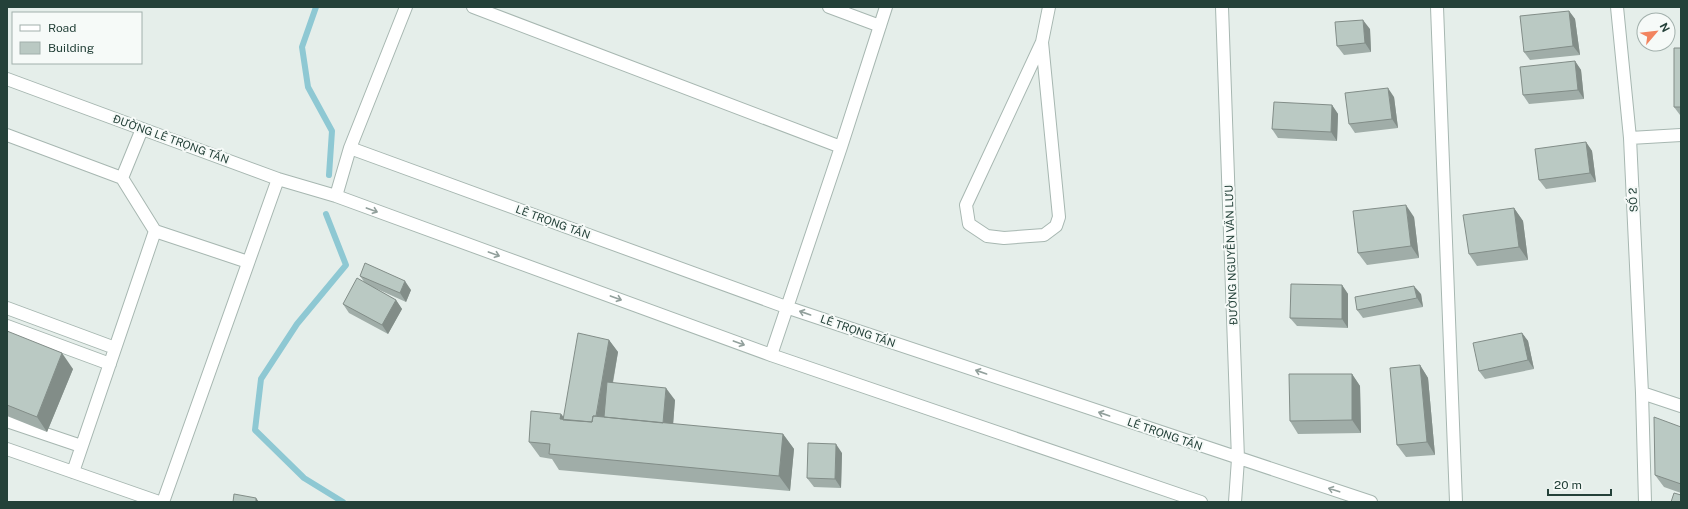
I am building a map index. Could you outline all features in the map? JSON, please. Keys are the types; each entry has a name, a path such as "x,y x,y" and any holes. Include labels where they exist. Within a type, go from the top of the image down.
{"street":[{"path":"406,7 350,148 336,196 770,354 1201,502"},
{"path":"474,7 841,147"},
{"path":"830,7 880,26"},
{"path":"770,354 841,147 886,7"},
{"path":"1042,42 1059,217 1056,226 1044,235 1004,238 987,236 969,224 966,205 1042,42 1049,7"},
{"name":"ĐƯỜNG NGUYỄN VĂN LƯU","path":"1222,7 1238,458 1236,502"},
{"path":"1437,7 1456,502"},
{"name":"SỐ 2","path":"1617,7 1630,138 1642,393 1645,502"},
{"name":"ĐƯỜNG LÊ TRỌNG TẤN","path":"7,79 278,179 336,196"},
{"path":"122,178 142,129"},
{"path":"1630,138 1681,135"},
{"path":"8,137 122,178 156,231 248,262"},
{"name":"LÊ TRỌNG TẤN","path":"350,148 786,307 1371,502"},
{"path":"163,502 278,179"},
{"path":"73,472 156,231"},
{"path":"7,308 115,348"},
{"path":"7,326 110,364"},
{"path":"1642,393 1681,406"},
{"path":"7,421 81,446"},
{"path":"7,449 159,502"}],"building":[{"path":"1569,11 1573,46 1524,52 1520,16"},
{"path":"1363,20 1365,43 1337,46 1335,22"},
{"path":"1676,48 1681,48 1681,107 1674,107 1674,52 1676,52"},
{"path":"1575,61 1578,90 1523,95 1520,67"},
{"path":"1388,88 1392,119 1349,124 1345,93"},
{"path":"1274,102 1332,105 1331,132 1272,129"},
{"path":"1586,142 1590,173 1539,180 1535,149"},
{"path":"1406,205 1411,246 1358,253 1353,211"},
{"path":"1514,208 1519,247 1469,254 1463,215"},
{"path":"365,263 405,281 400,293 360,276"},
{"path":"357,278 396,300 382,325 343,304"},
{"path":"1291,284 1342,285 1342,319 1290,318"},
{"path":"1414,286 1417,298 1357,310 1355,297"},
{"path":"7,331 62,353 37,417 7,405"},
{"path":"578,333 609,340 596,416 593,416 592,422 563,420"},
{"path":"1522,333 1528,360 1479,371 1473,343"},
{"path":"1420,365 1427,442 1397,445 1390,368"},
{"path":"1289,374 1352,374 1352,420 1290,421"},
{"path":"607,382 666,388 663,423 604,417"},
{"path":"531,411 561,414 560,419 592,422 593,416 783,434 779,476 549,454 550,444 529,442"},
{"path":"1654,417 1681,427 1681,484 1655,475"},
{"path":"808,443 836,444 835,479 807,478"},
{"path":"1674,493 1681,495 1681,502 1671,502"},
{"path":"234,494 256,498 256,502 233,502"}],"waterway":[{"path":"316,7 302,47 308,87 332,131 329,175"},
{"path":"326,214 346,265 297,324 261,379 255,430 304,478 343,502"}]}
